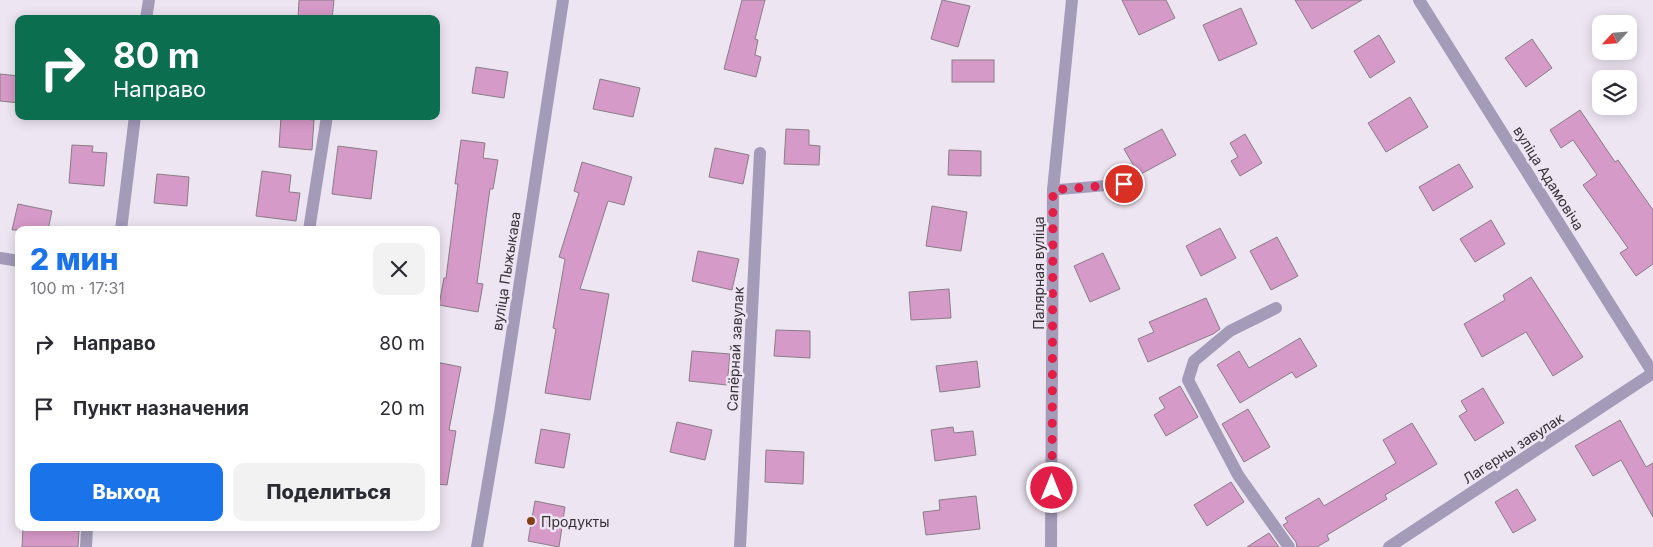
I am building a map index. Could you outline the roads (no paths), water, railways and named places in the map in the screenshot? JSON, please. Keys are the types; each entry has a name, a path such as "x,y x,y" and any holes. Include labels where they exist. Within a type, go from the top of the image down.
{"street":[{"path":"147,15 149,0"},
{"name":"вуліца Пыжыкава","path":"477,547 500,412 563,0"},
{"name":"Палярная вуліца","path":"1051,547 1053,190 1072,0"},
{"name":"вуліца Адамовіча","path":"1420,0 1653,373"},
{"path":"121,226 135,120"},
{"path":"310,226 326,120"},
{"name":"Сапёрнай завулак","path":"740,547 760,153"},
{"path":"0,258 15,260"},
{"path":"1276,308 1230,331 1194,361 1188,380 1238,475 1289,547"},
{"name":"Лагерны завулак","path":"1389,547 1653,373"},
{"path":"86,547 87,531"}],"lane":[{"path":"1053,190 1124,184"}],"place":[{"name":"Продукты","path":"531,521"}]}
